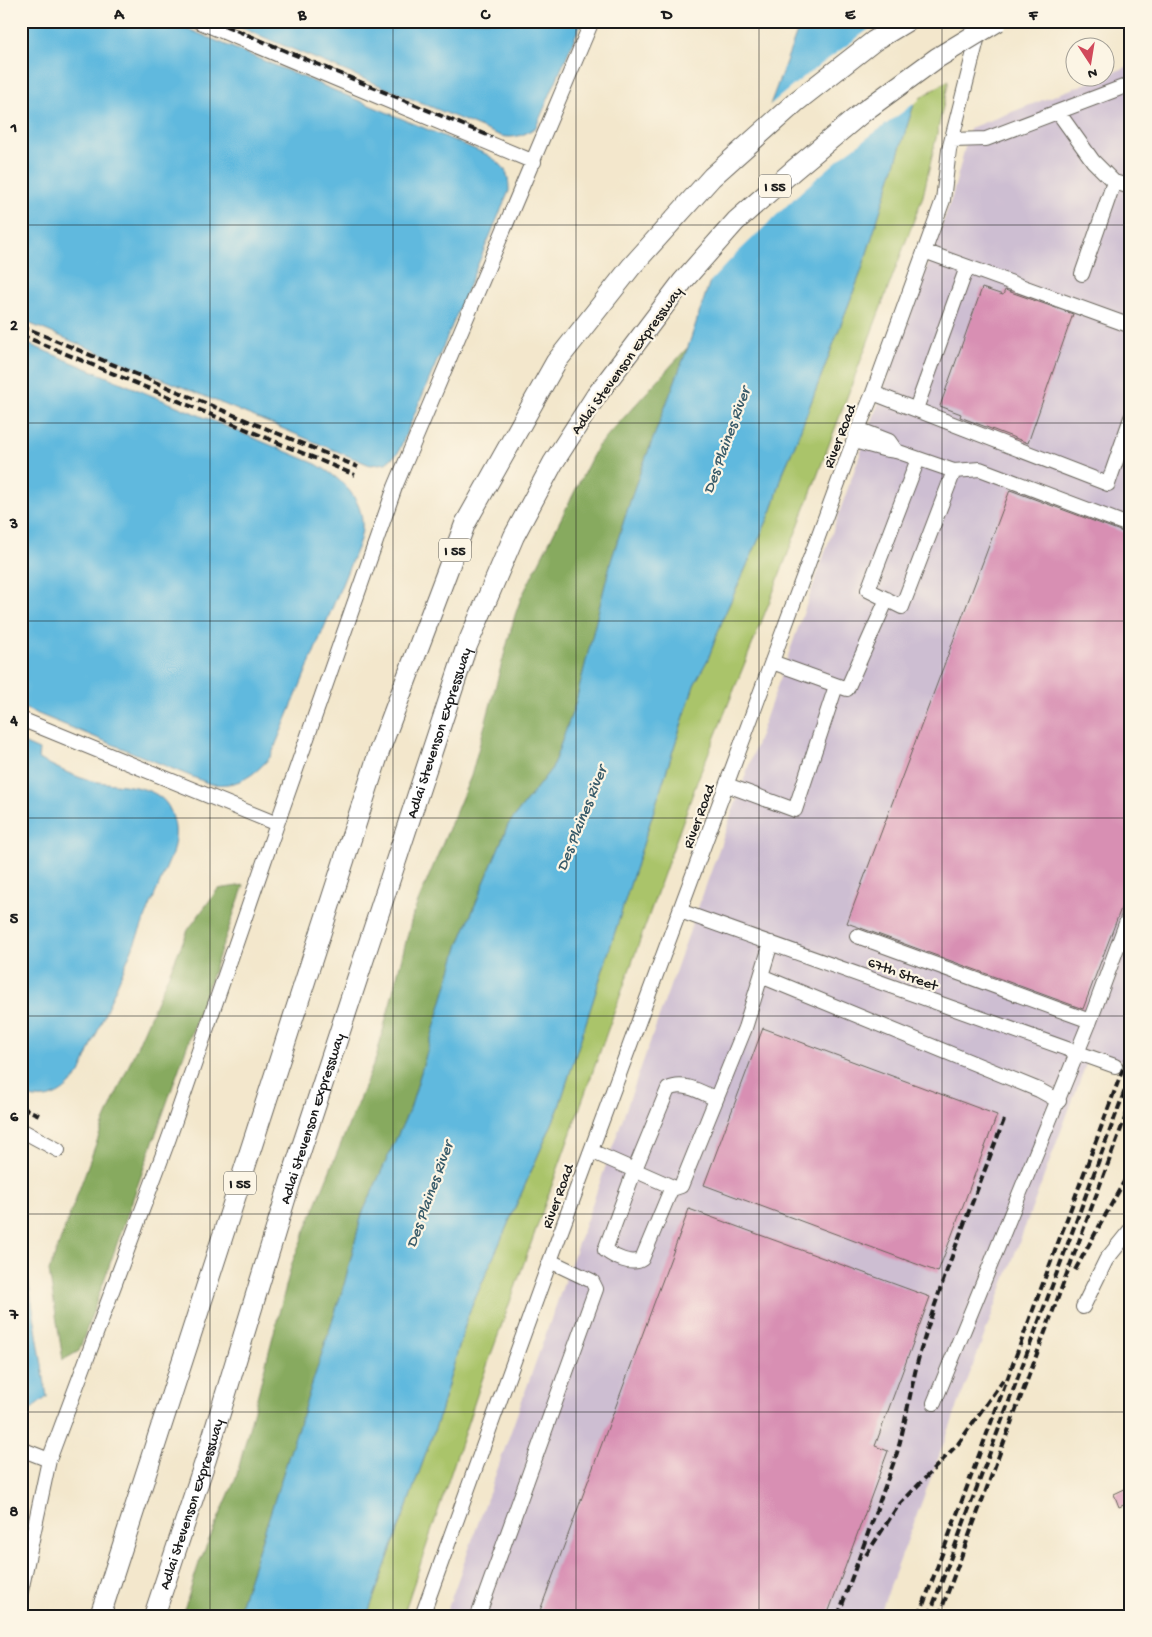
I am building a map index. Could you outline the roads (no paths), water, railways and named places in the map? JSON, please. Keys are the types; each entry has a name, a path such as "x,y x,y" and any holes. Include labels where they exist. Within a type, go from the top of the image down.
{"highway":[{"name":"I 55","path":"100,1616 380,750 465,524 556,362 631,267 712,177 797,101 874,41 907,21"},
{"name":"Adlai Stevenson Expressway","path":"154,1616 206,1459 290,1183 466,648 514,536 553,463 596,396 683,281 736,221 795,168 863,112 937,58 998,21"}],"street":[{"path":"198,21 534,162"},
{"path":"21,1592 49,1460 169,1138 395,487 592,21"},
{"name":"River Road","path":"422,1616 550,1261 943,200 952,140 981,21"},
{"path":"952,140 986,138 1131,84"},
{"path":"1058,112 1093,161 1114,182 1131,187"},
{"path":"1082,274 1114,182"},
{"path":"924,251 1131,326"},
{"path":"916,410 967,266"},
{"path":"873,393 1108,484 1131,418"},
{"path":"856,435 883,450 896,451 954,471 980,469 1131,526"},
{"path":"918,459 868,590 902,607 954,471"},
{"path":"772,662 847,690 887,599"},
{"path":"727,785 795,810 836,686"},
{"path":"21,719 277,824"},
{"path":"934,1403 1059,1101 1131,910"},
{"name":"67th Street","path":"680,911 1115,1066"},
{"path":"857,936 1090,1021"},
{"path":"591,1151 672,1187 682,1186 745,1028 772,944"},
{"path":"761,976 1039,1090 1059,1101"},
{"path":"672,1187 642,1258 638,1262 611,1255 605,1250 668,1089 682,1086 716,1099"},
{"path":"21,1130 58,1150"},
{"path":"1083,1307 1106,1260 1131,1229"},
{"path":"478,1616 596,1289 592,1281 550,1261"},
{"path":"21,1449 49,1460"}],"water":[{"path":"21,21 169,21 486,154 504,168 508,177 509,191 398,453 386,463 370,465 21,320"},
{"path":"225,21 582,21 536,127 524,134 511,137 501,136"},
{"name":"Des Plaines River","path":"801,21 950,21 915,101 861,272 784,470 772,510 724,616 708,659 694,685 558,1110 468,1315 437,1423 367,1616 237,1616 344,1285 362,1214 411,1106 459,944 508,825 552,768 575,705 611,561 635,486 688,347 753,151"},
{"path":"21,341 316,464 342,482 355,498 362,517 362,533 357,548 271,756 258,770 244,779 229,784 210,784 21,707"},
{"path":"21,742 39,750 38,759 75,776 92,781 132,786 156,794 165,801 171,812 175,828 172,854 80,1073 68,1087 47,1098 30,1097 21,1094"},
{"path":"21,1234 47,1397 21,1417"}],"railway":[{"path":"214,21 492,137"},
{"path":"21,326 358,467"},
{"path":"21,335 355,475"},
{"path":"919,1616 1131,1047"},
{"path":"929,1616 1131,1074"},
{"path":"939,1616 1131,1102"},
{"path":"21,1107 39,1115"},
{"path":"838,1616 896,1456 918,1360 931,1317 1005,1117"},
{"path":"1075,1270 1131,1169"},
{"path":"866,1555 898,1506 958,1444 1003,1380"}]}
